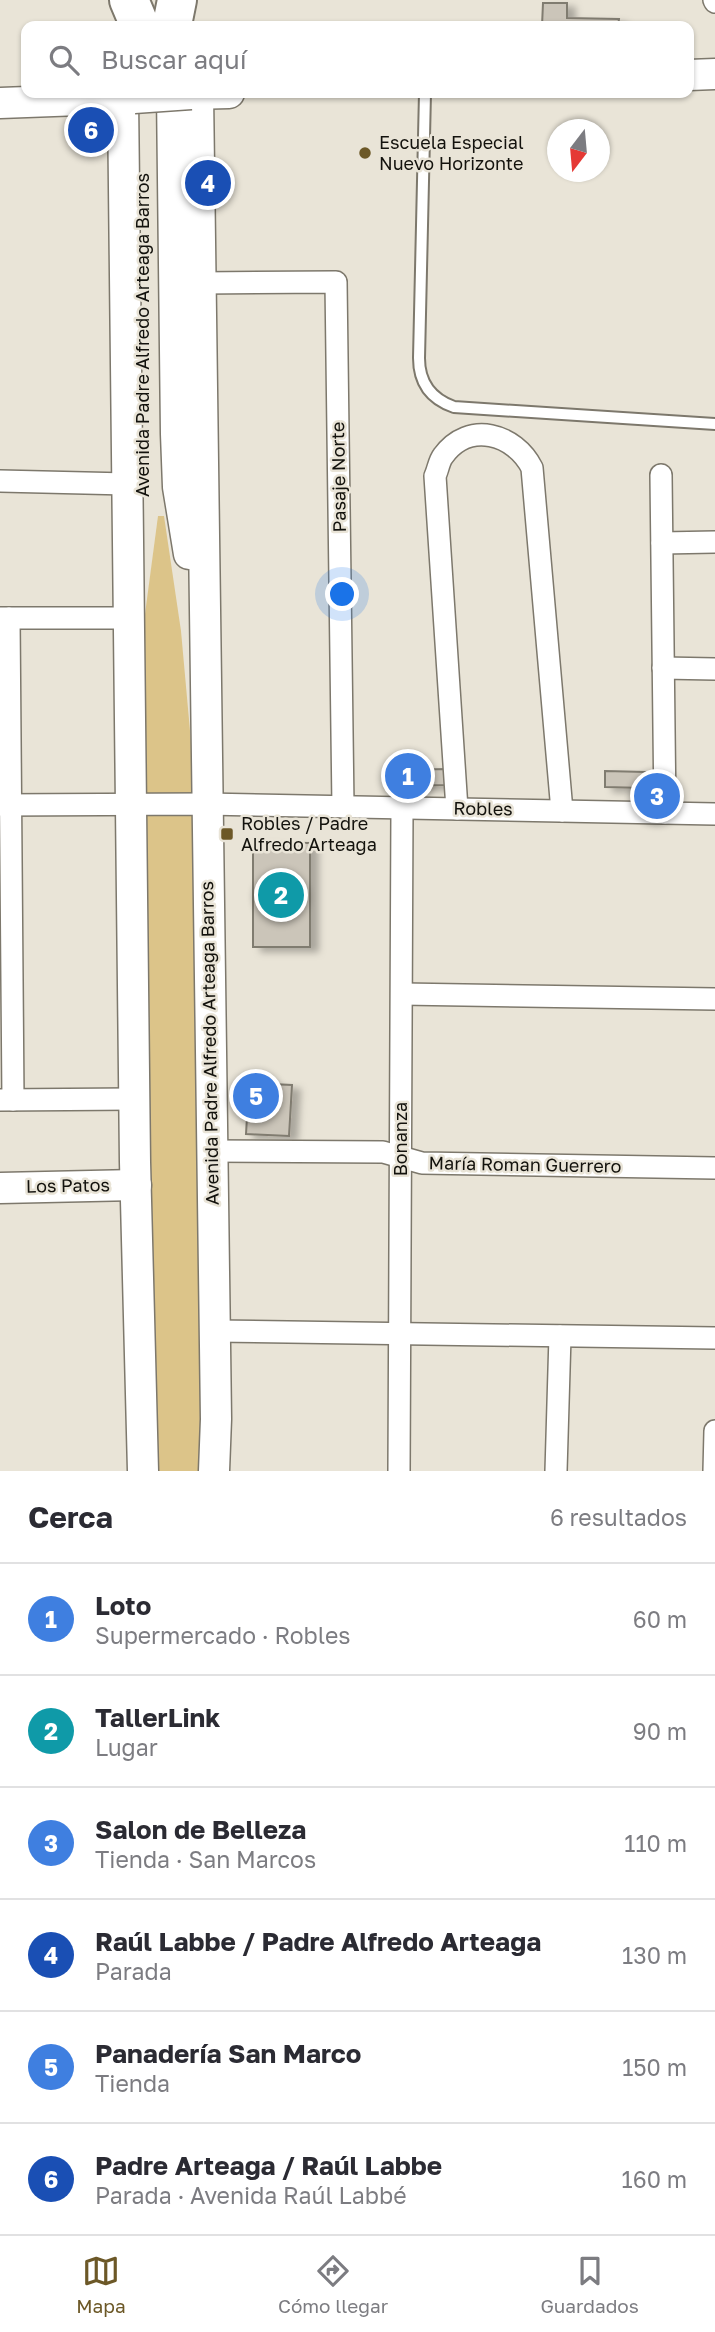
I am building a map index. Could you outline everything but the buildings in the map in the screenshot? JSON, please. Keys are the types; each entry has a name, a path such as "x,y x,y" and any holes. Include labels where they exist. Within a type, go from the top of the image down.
{"highway":[{"path":"129,0 162,17"}],"main road":[{"path":"142,0 162,17"},
{"path":"694,75 715,74"},
{"path":"0,103 95,98"},
{"name":"Avenida Padre Alfredo Arteaga Barros","path":"133,98 127,484 136,1185 143,1471"},
{"name":"Avenida Padre Alfredo Arteaga Barros","path":"130,618 146,457 133,98"},
{"name":"Avenida Padre Alfredo Arteaga Barros","path":"187,98 200,283 215,1331 214,1471"},
{"name":"Avenida Padre Alfredo Arteaga Barros","path":"187,98 178,487 185,536 204,616"},
{"name":"Los Patos","path":"0,1188 136,1185"}],"street":[{"name":"Pasaje Norte","path":"200,283 336,282 343,807"},
{"path":"457,809 435,476 443,456 458,443 482,433 499,435 512,444 526,456 532,468 562,811"},
{"path":"662,475 665,813"},
{"path":"0,481 127,484"},
{"path":"662,542 715,542"},
{"path":"130,618 4,618 6,1100 135,1099"},
{"path":"663,668 715,669"},
{"name":"Robles","path":"5,805 206,804 715,814"},
{"name":"Bonanza","path":"399,1471 402,808"},
{"path":"402,994 715,999"},
{"name":"María Roman Guerrero","path":"211,1151 383,1152 422,1163 715,1168"},
{"path":"215,1331 715,1338"},
{"path":"556,1471 560,1336"},
{"path":"714,1471 715,1431"}],"lane":[{"path":"425,98 419,358 422,380 434,397 454,407 715,424"}],"shaded area":[{"path":"158,516 164,516 181,631 194,775 202,1471 153,1471 143,629"}],"place":[{"name":"Padre Arteaga / Raúl Labbe","path":"91,130"},
{"name":"Escuela Especial Nuevo Horizonte","path":"365,153"},
{"name":"Raúl Labbe / Padre Alfredo Arteaga","path":"208,183"},
{"name":"Loto","path":"408,776"},
{"name":"Salon de Belleza","path":"657,796"},
{"name":"Robles / Padre Alfredo Arteaga","path":"227,834"},
{"name":"TallerLink","path":"281,895"},
{"name":"Panadería San Marco","path":"256,1096"}]}
